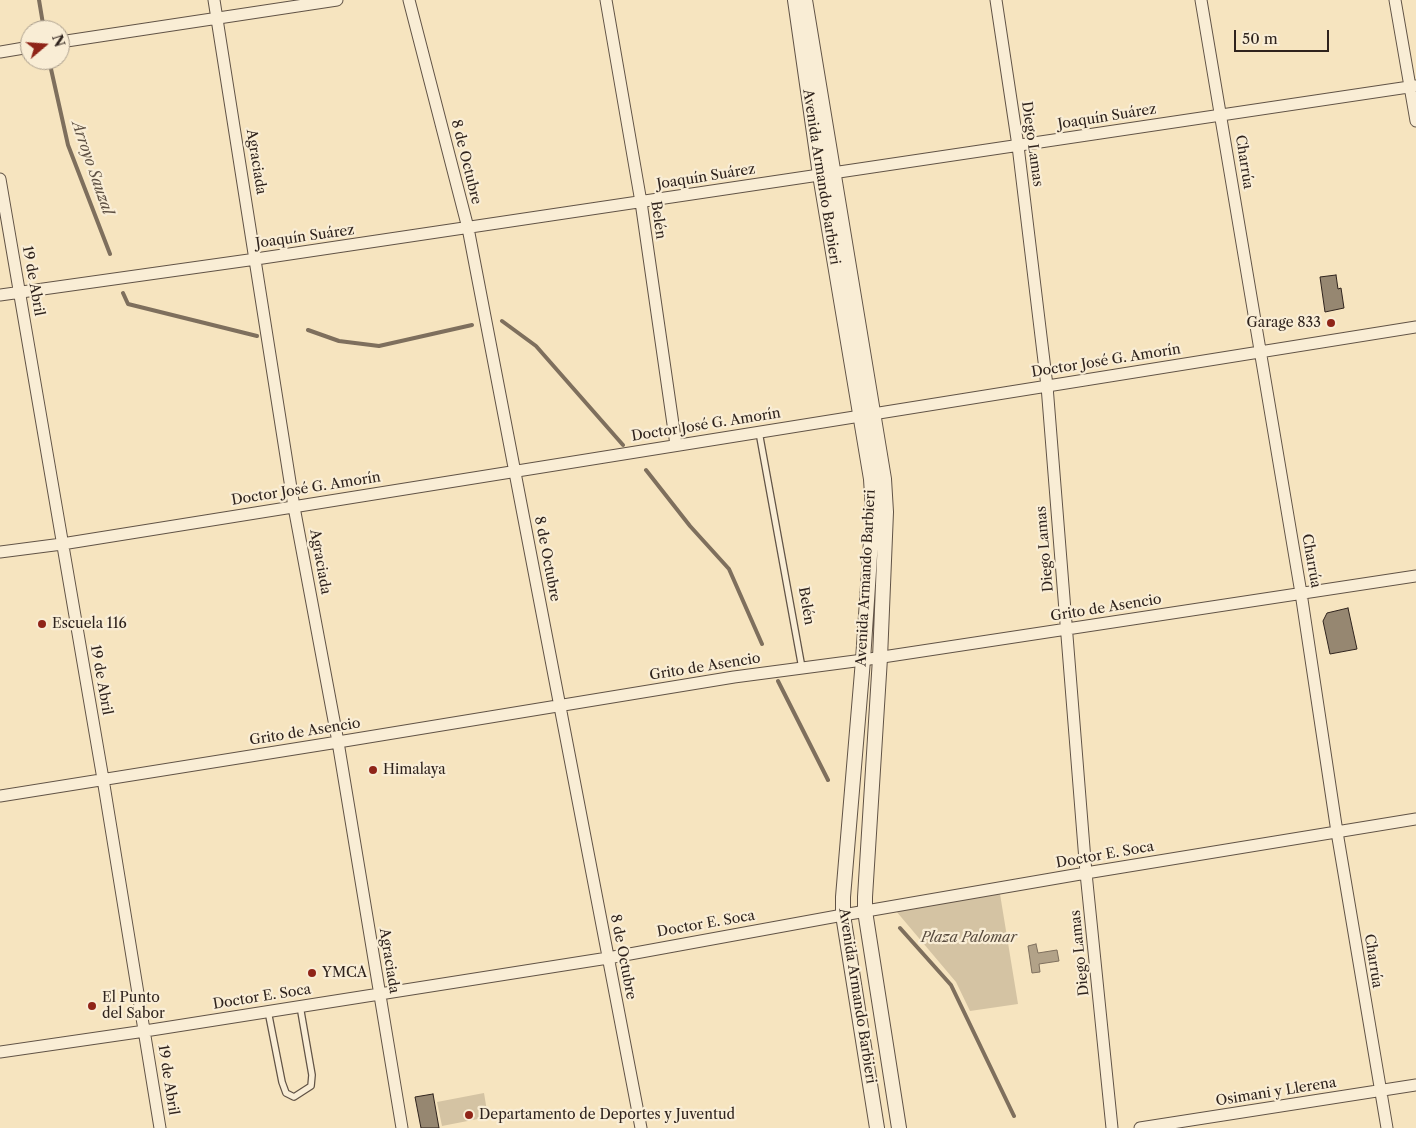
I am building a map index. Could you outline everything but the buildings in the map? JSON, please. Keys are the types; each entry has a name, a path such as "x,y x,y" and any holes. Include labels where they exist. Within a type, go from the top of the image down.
{"street":[{"name":"Agraciada","path":"214,0 294,506 338,742 402,1128"},
{"path":"70,40 337,0"},
{"name":"8 de Octubre","path":"409,0 468,228 641,1128"},
{"name":"Belén","path":"606,0 640,202 676,445"},
{"name":"Avenida Armando Barbieri","path":"795,0 827,174 867,415 884,479 886,512 880,658 864,897 899,1128"},
{"name":"Avenida Armando Barbieri","path":"805,0 827,174"},
{"name":"Diego Lamas","path":"996,0 1018,146 1047,386 1086,873 1112,1128"},
{"name":"Charrúa","path":"1201,0 1222,115 1259,352 1301,593 1337,832 1379,1091 1387,1128"},
{"path":"1395,0 1413,87 1416,121"},
{"path":"0,52 20,49"},
{"name":"Joaquín Suárez","path":"0,295 468,228 1413,87"},
{"name":"19 de Abril","path":"0,179 103,779 160,1128"},
{"name":"Doctor José G. Amorín","path":"0,552 62,544 1416,327"},
{"name":"Avenida Armando Barbieri","path":"867,415 873,511 863,660 842,897 843,915 877,1128"},
{"name":"Grito de Asencio","path":"0,796 734,676 880,658 1416,576"},
{"name":"Doctor E. Soca","path":"0,1052 608,958 1086,873 1416,820"},
{"name":"Osimani y Llerena","path":"1140,1128 1416,1085"}],"lane":[{"name":"Belén","path":"759,432 802,668"},
{"path":"268,1011 282,1082 286,1093 294,1097 311,1086 312,1075 300,1006"}],"green space":[{"name":"Plaza Palomar","path":"1000,894 1018,1004 970,1011 956,982 896,911"},
{"path":"484,1093 488,1117 442,1126 437,1102"}],"shaded area":[{"path":"1036,944 1038,953 1057,950 1059,961 1039,964 1040,972 1032,973 1028,946"}],"waterway":[{"name":"Arroyo Sauzal","path":"39,0 42,20"},
{"name":"Arroyo Sauzal","path":"51,70 68,145 110,254"},
{"path":"123,293 128,304 257,336"},
{"path":"502,321 536,346 623,445"},
{"path":"308,330 339,341 379,346 472,325"},
{"path":"646,470 690,526 729,569 762,644"},
{"path":"778,681 828,780"},
{"path":"900,928 951,985 1014,1116"}],"place":[{"name":"Garage 833","path":"1331,323"},
{"name":"Escuela 116","path":"42,624"},
{"name":"Himalaya","path":"373,770"},
{"name":"YMCA","path":"312,973"},
{"name":"El Punto del Sabor","path":"92,1006"},
{"name":"Departamento de Deportes y Juventud","path":"469,1115"}]}
